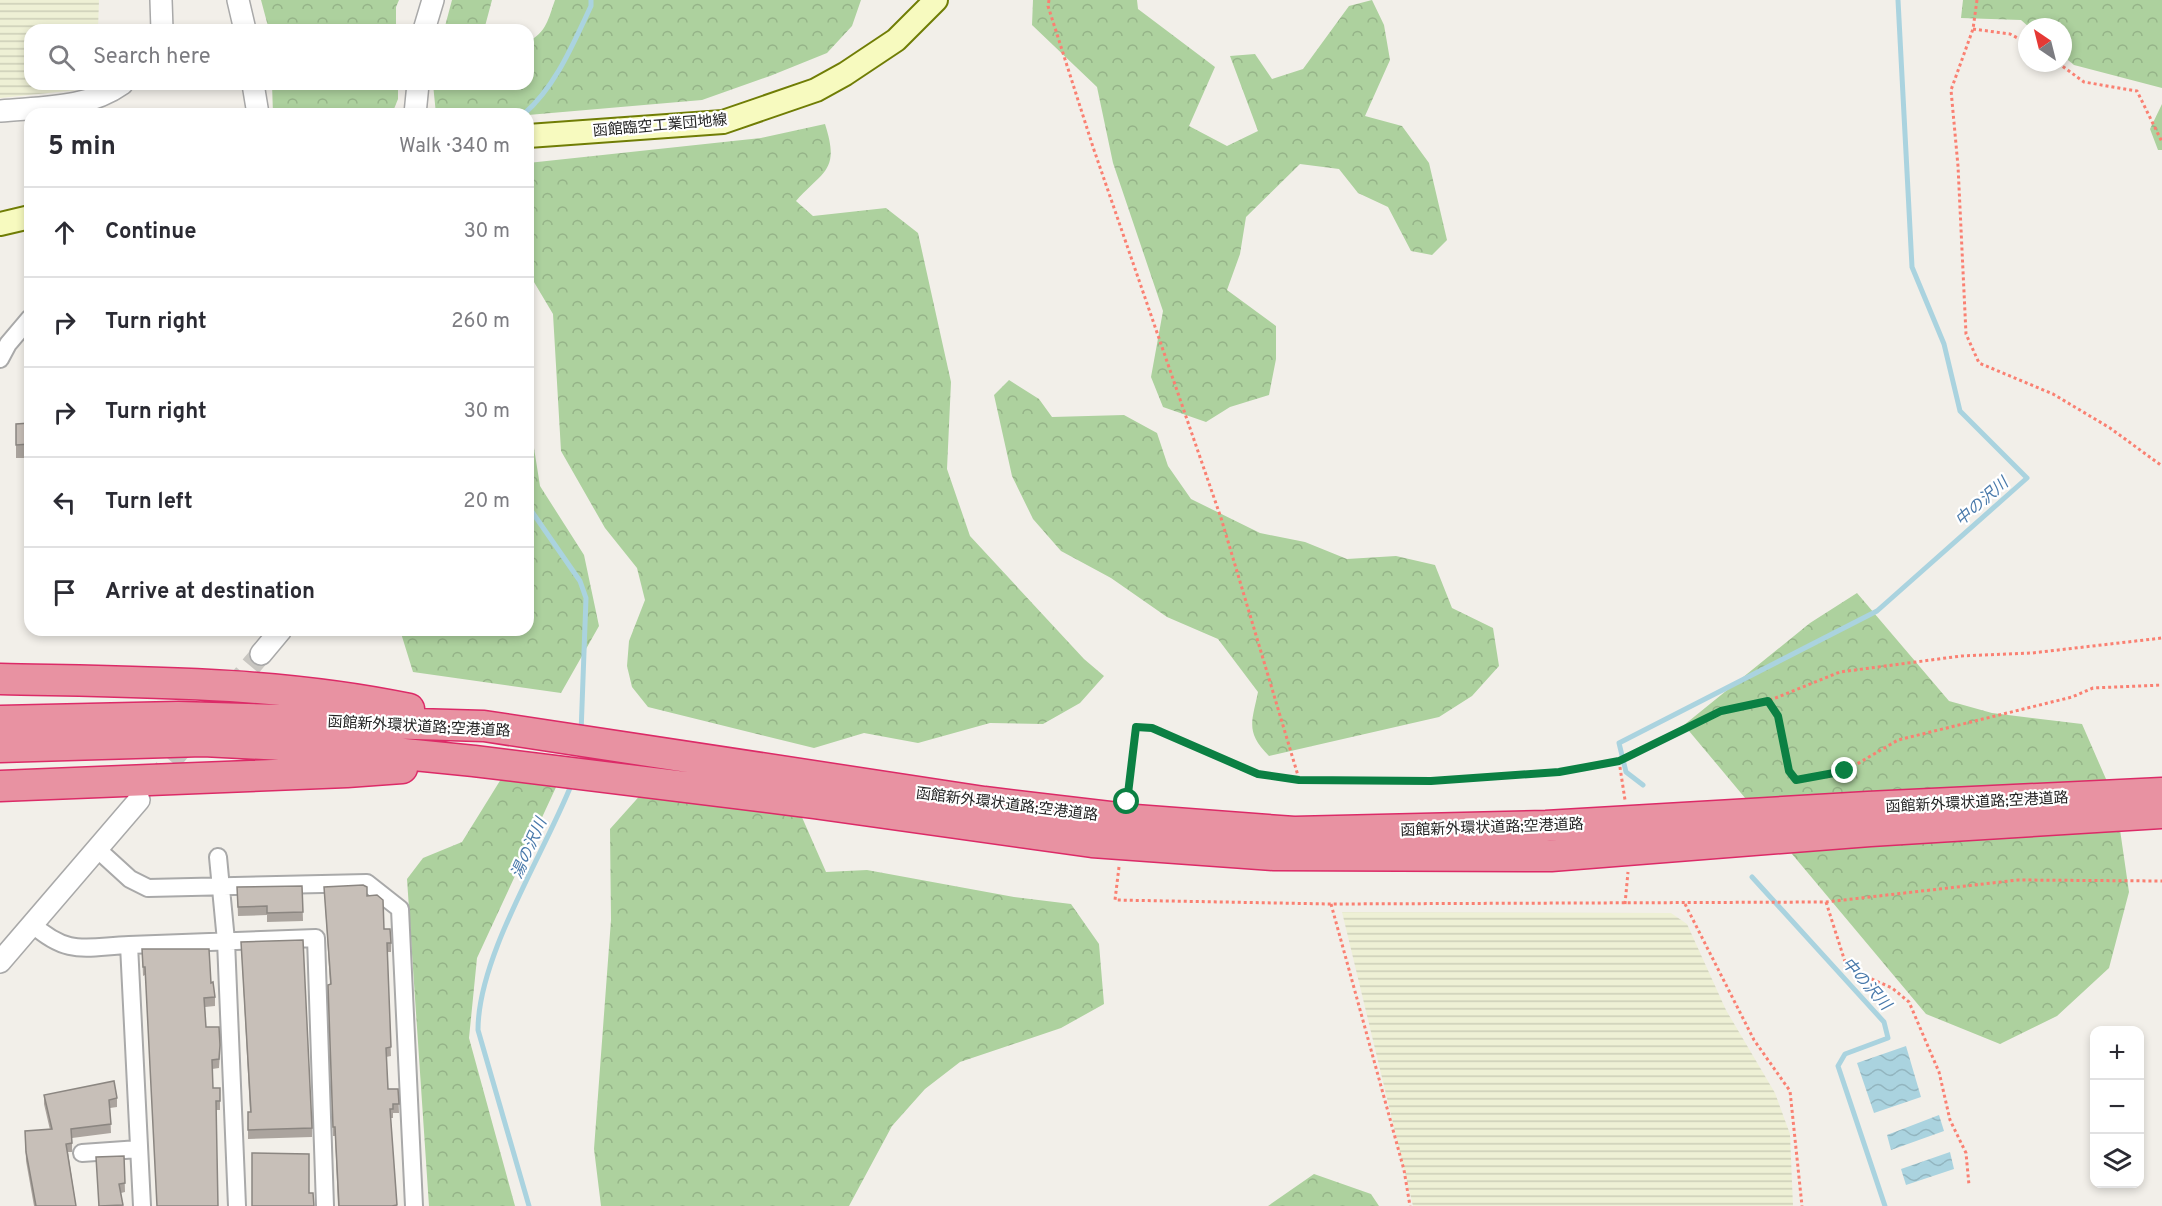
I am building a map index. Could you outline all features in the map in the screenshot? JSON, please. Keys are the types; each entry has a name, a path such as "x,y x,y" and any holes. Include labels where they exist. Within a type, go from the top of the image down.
{"highway":[{"path":"0,679 203,684 350,697 415,717"},
{"name":"函館新外環状道路;空港道路","path":"0,721 178,717 415,717 484,726 1092,842 1285,855 1551,856 1870,831 2162,813"},
{"name":"函館新外環状道路;空港道路","path":"0,747 202,741 410,761 474,761 984,802 1135,820 1294,832 1546,826 2162,793"},
{"path":"0,786 347,772 410,761"}],"main road":[{"name":"函館臨空工業団地線","path":"534,136 723,122 816,90 896,40 936,0"},
{"path":"0,224 24,218"}],"street":[{"path":"161,0 162,24"},
{"path":"238,0 244,24"},
{"path":"425,24 433,0"},
{"path":"31,108 83,103 103,97 113,90"},
{"path":"254,90 257,108"},
{"path":"416,108 417,90"},
{"path":"0,111 24,109"},
{"path":"0,359 8,344 24,325"},
{"path":"261,654 276,636"},
{"path":"0,962 139,800"},
{"path":"96,848 130,879 148,888 367,883 399,909 414,1206"},
{"path":"218,857 226,941 237,1206"},
{"path":"32,924 48,938 64,946 316,938 325,1206"},
{"path":"129,945 142,1206"},
{"path":"82,1153 138,1149"}],"path":[{"path":"1048,0 1093,147 1221,518 1299,780"},
{"path":"1977,0 1973,29 1951,90 1958,166 1966,334 1979,363 2053,394 2110,428 2162,466"},
{"path":"1973,29 2010,33 2018,38"},
{"path":"2070,72 2084,82 2137,91 2162,142"},
{"path":"1127,802 1136,727 1152,728 1258,774 1299,780 1431,781 1559,772 1619,761 1721,711 1768,701 1840,672 1961,656 2031,653 2162,638"},
{"path":"1768,701 1778,716 1789,771 1796,780 1845,771 1898,740 2072,696 2093,688 2162,685"},
{"path":"1619,761 1626,810"},
{"path":"1120,857 1115,900 1330,904 1826,902 2018,880 2162,881"},
{"path":"1625,904 1629,862"},
{"path":"1826,902 1847,968 1892,988 1909,1002 1939,1072 1950,1120 1966,1153 1969,1185"},
{"path":"1330,904 1404,1170 1410,1206"},
{"path":"1685,904 1754,1040 1790,1091 1802,1206"}],"green space":[{"path":"0,0 99,0 98,24 24,24 24,90 77,90 0,98"},
{"path":"261,0 399,0 396,7 396,24 267,24"},
{"path":"452,0 492,0 486,24 446,24"},
{"path":"555,0 861,0 852,26 827,53 702,100 534,114 534,108 435,108 434,90 534,90 534,38 549,19"},
{"path":"1033,0 1137,0 1138,9 1215,67 1189,126 1227,146 1258,131 1230,56 1255,54 1272,79 1303,69 1349,6 1372,0 1384,25 1390,60 1365,116 1402,126 1429,163 1447,240 1432,255 1411,251 1388,207 1358,193 1339,169 1300,164 1246,217 1240,254 1227,290 1276,326 1276,359 1269,395 1230,407 1206,422 1163,407 1151,377 1163,311 1113,163 1097,87 1032,25"},
{"path":"1963,0 2162,0 2162,88 2074,65 2072,63 2072,18 2018,18 2018,20 1961,18"},
{"path":"272,90 398,90 394,108 273,108"},
{"path":"2162,104 2162,150 2158,150 2150,129"},
{"path":"825,124 831,152 830,161 827,168 796,201 813,216 886,208 918,233 951,382 947,469 970,536 1084,659 1104,676 1080,703 1043,724 990,723 918,743 864,733 814,748 648,707 632,687 627,666 629,641 645,600 637,568 605,528 561,451 553,314 534,282 534,162 761,138"},
{"path":"1009,380 1039,399 1052,417 1124,415 1157,433 1168,466 1191,499 1260,533 1305,542 1347,559 1396,556 1435,565 1452,608 1493,628 1499,666 1472,696 1439,717 1269,756 1261,748 1253,733 1252,726 1258,692 1218,639 1167,617 1111,578 1061,551 1033,519 1012,476 994,395"},
{"path":"534,448 540,486 584,555 599,626 561,693 413,672 402,636 534,636"},
{"path":"1857,593 1949,701 1992,713 2082,724 2116,802 2129,892 2109,968 2057,1016 2000,1044 1926,1014 1684,725 1810,623"},
{"path":"506,771 557,785 477,958 469,1038 515,1206 429,1206 407,879 423,858 462,842"},
{"path":"644,791 801,815 826,872 867,870 1014,897 1071,904 1099,944 1104,1004 1061,1028 960,1062 925,1089 892,1126 849,1206 601,1206 594,1149 611,920 610,829"},
{"path":"1342,912 1671,913 1687,924 1726,1010 1775,1093 1790,1134 1793,1206 1413,1206"},
{"path":"1314,1174 1371,1194 1379,1206 1268,1206"}],"water":[{"path":"1906,1046 1921,1097 1874,1113 1857,1063"},
{"path":"1939,1115 1944,1131 1891,1150 1887,1135"},
{"path":"1950,1152 1954,1169 1906,1185 1901,1169"}],"building":[{"path":"24,423 24,444 16,445 16,424"},
{"path":"363,885 367,887 367,896 377,895 383,900 384,929 390,929 391,943 387,943 391,1047 386,1048 388,1089 398,1089 399,1104 393,1104 393,1109 390,1109 397,1205 392,1206 339,1206 335,1127 333,1127 328,985 331,984 324,887"},
{"path":"302,886 303,912 267,913 267,906 238,907 237,887"},
{"path":"303,940 312,1128 248,1130 248,1112 251,1112 241,942"},
{"path":"142,949 209,949 211,983 213,982 215,997 204,998 206,1027 219,1027 220,1045 219,1059 212,1060 213,1088 220,1088 220,1101 216,1101 218,1206 157,1206 145,967 143,967"},
{"path":"114,1081 117,1098 109,1100 111,1124 71,1129 72,1143 66,1144 76,1206 36,1206 26,1152 25,1131 52,1129 44,1095"},
{"path":"252,1153 309,1154 309,1193 313,1193 314,1206 252,1206"},
{"path":"124,1156 125,1183 119,1184 123,1205 99,1206 96,1157"}],"waterway":[{"name":"湯の沢川","path":"530,108 555,78 563,64 591,6 591,0"},
{"name":"中の沢川","path":"1643,785 1626,772 1619,743 1877,611 2027,478 1960,411 1944,344 1912,267 1898,0"},
{"name":"湯の沢川","path":"534,515 580,581 586,598 581,733"},
{"name":"湯の沢川","path":"529,1206 478,1030 481,1001 500,938 572,783"},
{"name":"中の沢川","path":"1752,877 1884,1022 1888,1038 1845,1054 1838,1066 1885,1206"}],"tunnel":[{"path":"151,785 261,654"}],"route":[{"path":"1127,802 1136,727 1152,728 1258,774 1299,780 1431,781 1559,772 1619,761 1721,711 1768,701 1778,716 1789,771 1796,780 1845,771"}]}
